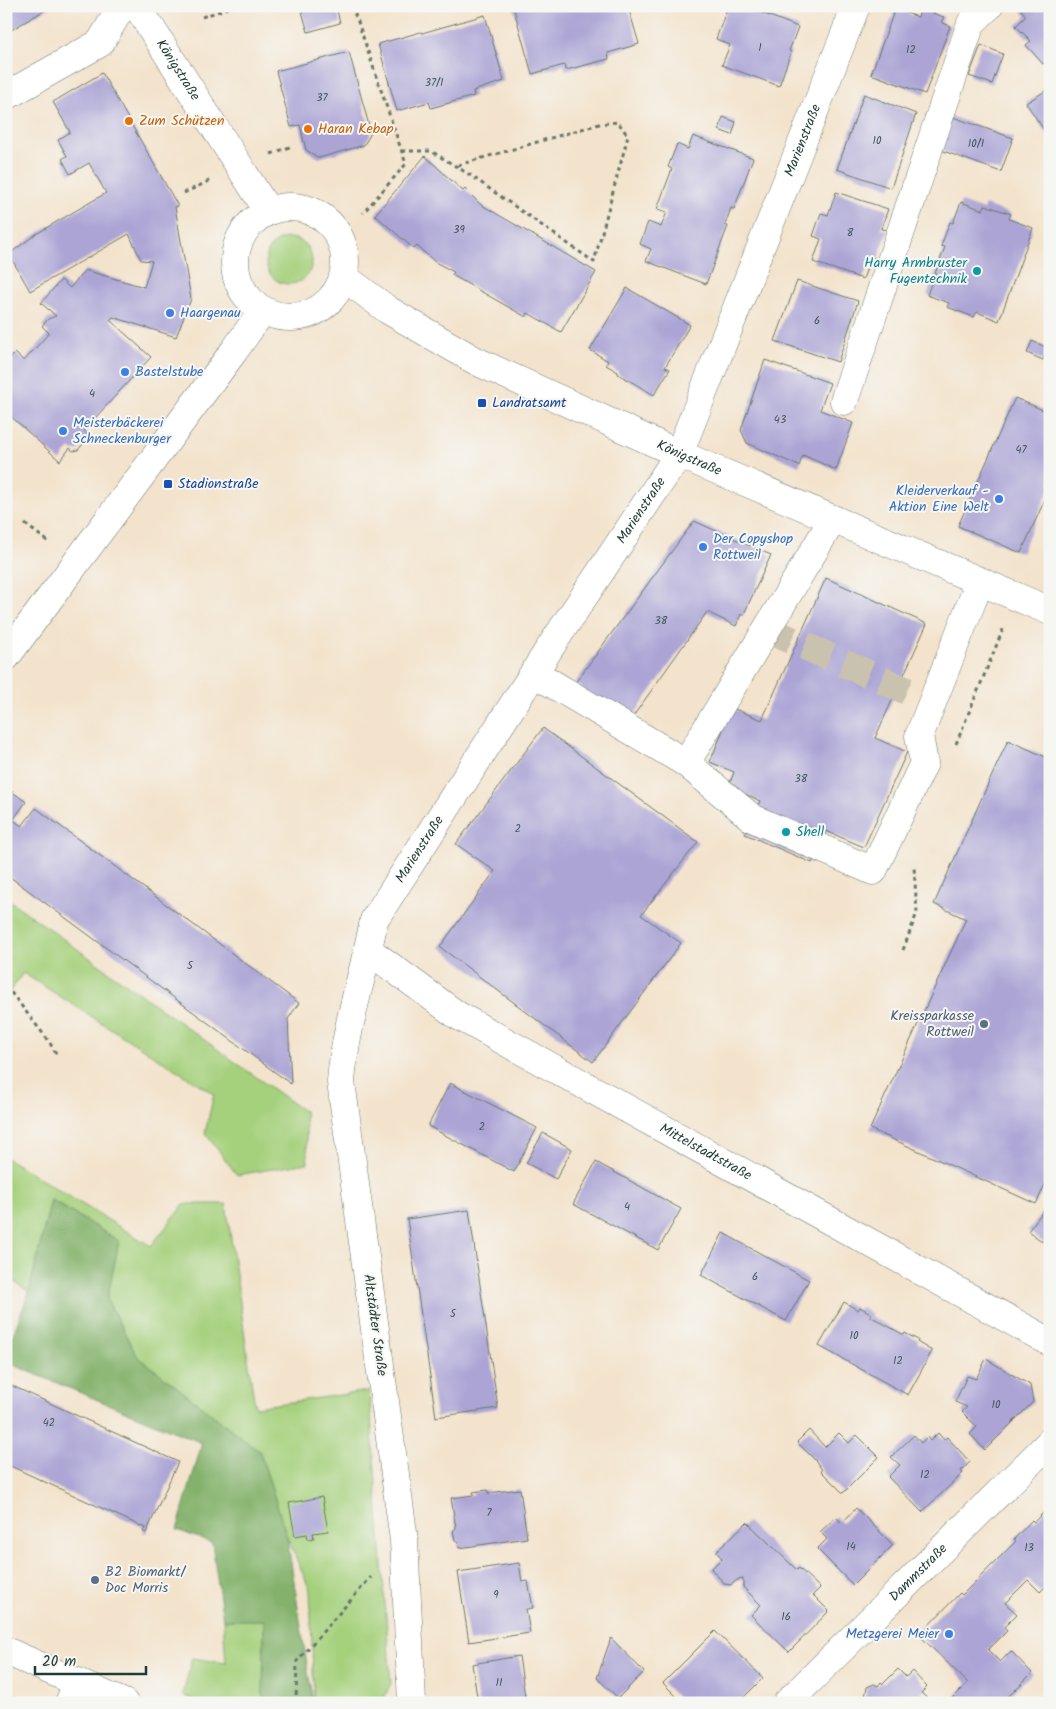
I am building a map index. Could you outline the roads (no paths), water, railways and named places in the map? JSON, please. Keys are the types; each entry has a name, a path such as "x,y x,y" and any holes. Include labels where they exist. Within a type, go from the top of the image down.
{"street":[{"path":"6,96 100,43 122,6"},
{"name":"Königstraße","path":"137,6 268,211"},
{"name":"Marienstraße","path":"368,950 374,920 679,454 856,6"},
{"path":"844,401 971,23 989,6"},
{"path":"285,206 303,208 320,214 333,226 342,242 346,259 344,277 338,292 326,305 312,314 295,318 278,316 262,310 249,299 239,285 235,268 236,250 242,234 253,220 268,211 285,206"},
{"name":"Königstraße","path":"344,277 388,310 476,361 679,454 1050,611"},
{"path":"6,657 234,352 262,310"},
{"path":"686,763 833,519"},
{"path":"534,673 686,763 752,818 872,871 924,763 919,736 980,581"},
{"name":"Mittelstadtstraße","path":"368,950 457,1015 1050,1342"},
{"name":"Altstädter Straße","path":"368,950 343,1052 341,1082 404,1540 412,1703"},
{"name":"Dammstraße","path":"787,1703 1050,1442"},
{"path":"6,1651 73,1692 124,1703"}],"tunnel":[{"path":"766,629 932,702"}],"place":[{"name":"Zum Schützen","path":"129,121"},
{"name":"Haran Kebap","path":"308,129"},
{"name":"Harry Armbruster Fugentechnik","path":"977,271"},
{"name":"Haargenau","path":"170,313"},
{"name":"Bastelstube","path":"125,372"},
{"name":"Landratsamt","path":"482,403"},
{"name":"Meisterbäckerei Schneckenburger","path":"63,431"},
{"name":"Stadionstraße","path":"168,484"},
{"name":"Kleiderverkauf - Aktion Eine Welt","path":"999,499"},
{"name":"Der Copyshop Rottweil","path":"703,547"},
{"name":"Shell","path":"786,832"},
{"name":"Kreissparkasse Rottweil","path":"984,1024"},
{"name":"B2 Biomarkt/ Doc Morris","path":"95,1580"},
{"name":"Metzgerei Meier","path":"949,1634"}]}
